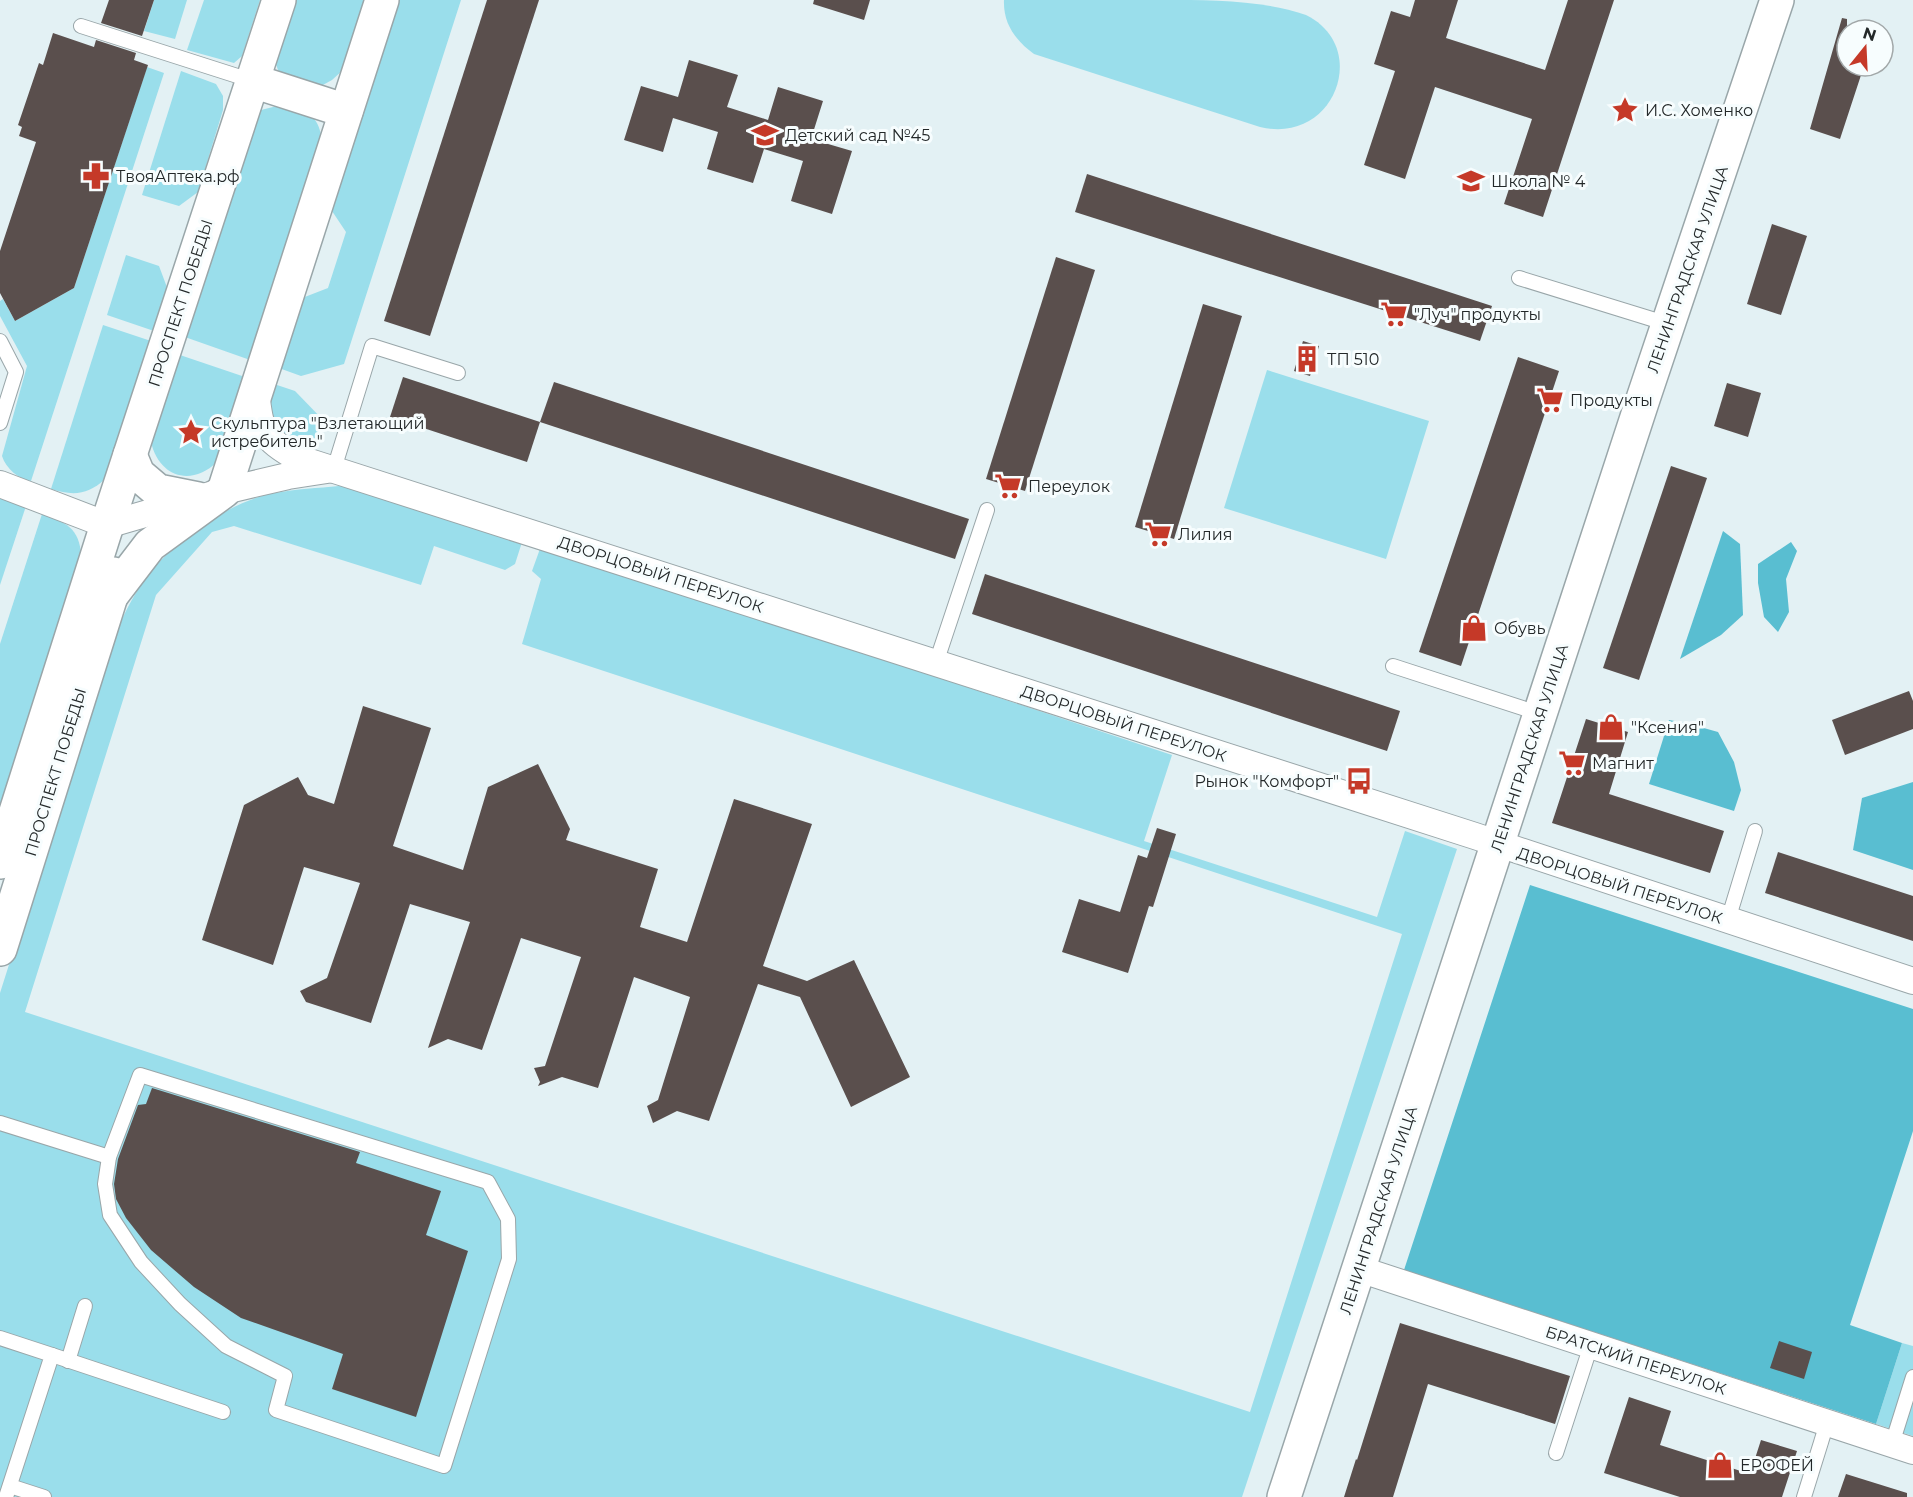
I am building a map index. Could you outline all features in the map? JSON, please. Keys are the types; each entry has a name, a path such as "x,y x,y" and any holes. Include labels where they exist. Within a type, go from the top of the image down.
{"main road":[{"name":"ПРОСПЕКТ ПОБЕДЫ","path":"0,862 107,525 279,0"},
{"path":"130,454 138,474 158,490 211,495 256,391 382,0"},
{"name":"ЛЕНИНГРАДСКАЯ УЛИЦА","path":"1284,1497 1668,324 1777,0"},
{"path":"253,81 346,111"},
{"name":"ПРОСПЕКТ ПОБЕДЫ","path":"111,596 150,545 211,495"},
{"name":"ПРОСПЕКТ ПОБЕДЫ","path":"0,949 111,596 116,557 107,525"}],"street":[{"name":"ДВОРЦОВЫЙ ПЕРЕУЛОК","path":"256,391 260,425 275,445 297,458 1498,844 1913,981"},
{"name":"ДВОРЦОВЫЙ ПЕРЕУЛОК","path":"211,495 288,476 334,469"},
{"path":"0,484 107,525 211,495"},
{"name":"БРАТСКИЙ ПЕРЕУЛОК","path":"1359,1269 1902,1448"}],"lane":[{"path":"81,26 253,81"},
{"path":"1519,278 1668,324"},
{"path":"0,341 16,372 0,423"},
{"path":"334,469 372,346 458,373"},
{"path":"936,663 987,510"},
{"path":"1392,666 1541,714"},
{"path":"1728,920 1755,831"},
{"path":"140,1075 488,1182 508,1219 509,1259 444,1466 276,1410 285,1376 226,1346 180,1304 141,1262 110,1215 105,1184 109,1157 140,1075"},
{"path":"0,1123 109,1157"},
{"path":"68,1361 86,1306"},
{"path":"0,1338 223,1412"},
{"path":"1556,1453 1591,1345"},
{"path":"44,1497 8,1491 52,1355"},
{"path":"1902,1448 1913,1377"},
{"path":"1804,1497 1827,1423"}],"shaded area":[{"path":"154,0 187,0 175,39 144,31"},
{"path":"204,0 260,0 242,56 234,63 187,50"},
{"path":"287,0 365,0 343,70 321,86 288,78 278,70 273,56"},
{"path":"392,0 461,0 344,364 301,376 276,367 297,300 328,288 346,232 328,205"},
{"path":"1004,0 1218,1 1272,6 1289,10 1306,15 1326,30 1337,49 1340,69 1336,90 1325,108 1308,122 1286,129 1260,127 1034,54 1021,43 1008,24"},
{"path":"147,67 164,73 31,481 26,480 10,469 2,456 27,366 0,316 0,301 3,299 15,321 74,288"},
{"path":"181,71 216,84 223,96 223,110 198,192 179,206 142,195"},
{"path":"281,105 297,109 314,118 322,140 253,361 182,336 253,118 261,110"},
{"path":"126,255 159,266 168,290 154,331 107,315"},
{"path":"103,325 151,341 105,479 80,493 66,493 51,489"},
{"path":"177,354 248,378 217,462 207,470 187,476 169,470 161,463 151,442"},
{"path":"1267,370 1429,421 1386,559 1224,508"},
{"path":"271,383 295,391 325,422 315,452 296,445 280,432 268,403"},
{"path":"339,486 381,491 523,539 515,564 505,570 434,546 421,585 234,526 212,532 156,595 25,1012 1250,1412 1402,934 522,644 541,579 532,571 541,546 1172,755 1144,841 1377,917 1405,831 1457,849 1242,1497 0,1497 0,993 113,637 135,594 155,567 169,552 202,526 220,514 257,498 291,490"},
{"path":"0,497 26,506 0,585"},
{"path":"42,514 70,528 78,539 81,556 0,823 0,644"},
{"path":"1723,531 1740,544 1743,615 1721,635 1680,659"},
{"path":"1791,542 1797,551 1786,579 1789,612 1778,632 1764,617 1758,583 1758,564"},
{"path":"1669,720 1718,732 1734,762 1741,790 1734,811 1649,784"},
{"path":"1913,782 1913,870 1853,850 1862,798"},
{"path":"1530,885 1913,1009 1913,1131 1850,1325 1902,1343 1876,1424 1404,1270"},
{"path":"1902,1343 1913,1346 1913,1436 1876,1424"}],"building":[{"path":"109,0 154,0 142,36 101,23"},
{"path":"487,0 539,0 430,336 384,321"},
{"path":"814,0 870,0 864,20 813,4"},
{"path":"1415,0 1458,0 1446,38 1545,70 1568,0 1614,0 1543,217 1504,204 1532,119 1435,87 1405,179 1364,165 1395,71 1374,64 1391,11 1410,17"},
{"path":"53,33 94,47 96,40 136,53 134,60 148,65 74,288 15,321 0,293 0,251 36,142 19,136 22,127 18,125 39,63 43,65"},
{"path":"1835,42 1835,78 1860,78 1840,139 1810,129"},
{"name":"Детский сад №45","path":"689,60 738,75 727,107 768,120 778,87 823,101 811,139 852,151 832,214 791,201 803,161 764,149 753,183 707,169 718,132 673,118 663,152 624,140 641,86 678,97"},
{"path":"1087,174 1492,306 1480,341 1075,212"},
{"path":"1772,224 1807,236 1781,315 1747,304"},
{"path":"1056,257 1095,270 1025,491 986,479"},
{"path":"1203,304 1242,316 1174,539 1135,527"},
{"name":"ТП 510","path":"1303,341 1319,346 1310,376 1294,371"},
{"path":"1518,357 1559,371 1461,666 1419,652"},
{"path":"403,377 540,422 527,462 390,417"},
{"path":"554,382 969,519 955,559 540,422"},
{"path":"1727,383 1761,393 1748,437 1714,426"},
{"path":"1671,466 1707,478 1639,680 1603,668"},
{"path":"985,574 1400,711 1387,751 972,614"},
{"path":"1909,691 1913,701 1913,729 1845,755 1832,720"},
{"path":"363,706 431,728 393,846 463,870 488,787 538,764 570,829 566,840 658,869 640,927 687,942 734,799 812,824 763,966 807,981 854,960 910,1077 851,1107 800,997 758,984 709,1121 677,1111 653,1123 647,1106 658,1100 690,997 634,977 598,1088 562,1077 538,1086 540,1082 534,1068 545,1066 581,957 521,938 482,1050 448,1039 428,1048 470,922 410,904 371,1023 306,1002 300,991 327,978 360,883 304,867 273,965 202,940 244,805 298,777 308,795 334,804"},
{"path":"1586,719 1628,732 1609,794 1724,831 1710,873 1552,823"},
{"path":"1157,828 1176,834 1153,907 1149,906 1128,973 1062,952 1079,899 1120,912 1138,855 1147,858"},
{"path":"1778,852 1913,896 1913,941 1765,893"},
{"path":"152,1088 360,1152 356,1163 441,1191 426,1235 468,1251 416,1417 332,1389 343,1354 241,1318 194,1287 151,1250 126,1218 116,1199 114,1184 118,1159 138,1105 146,1104"},
{"path":"1400,1323 1570,1376 1555,1424 1428,1384 1393,1497 1344,1497"},
{"path":"1779,1341 1812,1352 1804,1379 1770,1368"},
{"path":"1629,1397 1671,1411 1660,1445 1750,1474 1761,1440 1797,1451 1782,1497 1680,1497 1604,1473"},
{"path":"1846,1474 1907,1493 1907,1497 1838,1497"}],"place":[{"name":"И.С. Хоменко","path":"1625,110"},
{"name":"Детский сад №45","path":"765,135"},
{"name":"ТвояАптека.рф","path":"96,176"},
{"name":"Школа № 4","path":"1471,181"},
{"name":"\"Луч\" продукты","path":"1394,314"},
{"name":"ТП 510","path":"1307,359"},
{"name":"Продукты","path":"1550,400"},
{"name":"Скульптура \"Взлетающий истребитель\"","path":"191,432"},
{"name":"Переулок","path":"1008,486"},
{"name":"Лилия","path":"1158,534"},
{"name":"Обувь","path":"1474,628"},
{"name":"\"Ксения\"","path":"1611,727"},
{"name":"Магнит","path":"1572,763"},
{"name":"Рынок \"Комфорт\"","path":"1359,781"},
{"name":"ЕРОФЕЙ","path":"1720,1465"}]}
